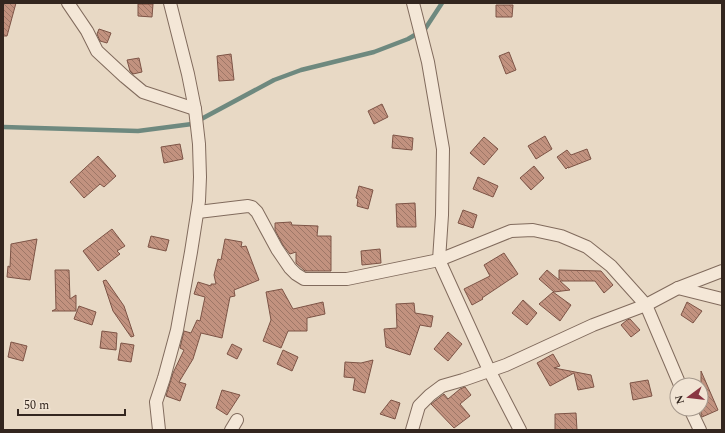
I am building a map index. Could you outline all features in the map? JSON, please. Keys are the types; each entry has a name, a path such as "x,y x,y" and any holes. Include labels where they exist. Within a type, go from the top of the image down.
{"street":[{"path":"68,3 87,31 97,52 125,77 143,92 195,110"},
{"path":"159,430 156,402 177,330 198,212 200,177 195,110 188,74 170,3"},
{"path":"413,3 428,62 442,149 442,215 439,260 489,370 520,430"},
{"path":"198,212 248,206 252,207 257,212 277,249 290,268 304,279 346,279 439,260 511,231 533,230 561,236 587,247 611,266 646,305 677,377"},
{"path":"412,430 420,406 430,395 442,386 506,365 593,325 646,305 678,288 722,271"},
{"path":"678,288 722,299"},
{"path":"694,417 700,430"}],"building":[{"path":"3,3 16,3 7,36 3,36"},
{"path":"138,4 153,4 152,17 138,16"},
{"path":"496,5 513,5 512,17 496,17"},
{"path":"99,29 111,33 107,43 100,41 97,34"},
{"path":"509,52 516,70 506,74 499,56"},
{"path":"231,54 234,80 219,81 217,56"},
{"path":"139,58 142,72 133,74 130,71 127,60"},
{"path":"382,104 388,117 374,124 368,111"},
{"path":"393,135 413,138 412,150 392,148"},
{"path":"545,136 552,149 536,159 528,146"},
{"path":"484,137 498,149 484,165 470,153"},
{"path":"180,144 183,159 164,163 161,147"},
{"path":"587,149 591,159 566,169 557,157 567,150 571,155"},
{"path":"98,156 116,176 104,187 100,184 84,198 70,182"},
{"path":"534,166 544,178 531,190 520,178"},
{"path":"478,177 498,186 493,197 473,189"},
{"path":"359,186 373,190 368,209 357,206 358,199 356,198"},
{"path":"415,203 416,227 397,227 396,204"},
{"path":"463,210 477,215 473,228 458,223"},
{"path":"291,222 292,225 318,226 317,236 331,236 331,271 305,271 296,263 296,252 290,254 275,230 275,223"},
{"path":"112,229 125,246 117,251 120,254 98,271 83,251"},
{"path":"151,236 169,240 166,251 148,247"},
{"path":"37,239 30,280 7,277 8,266 10,267 11,244"},
{"path":"225,239 242,242 241,247 246,246 259,280 234,290 235,296 230,297 222,338 201,333 193,359 179,382 186,384 180,401 166,396 173,373 184,350 180,348 184,331 191,333 197,320 200,321 205,297 194,294 198,282 211,286 211,284 216,284 214,275 218,259 221,260"},
{"path":"380,249 381,263 362,265 361,251"},
{"path":"504,253 518,274 472,305 464,289 490,276 484,265"},
{"path":"55,270 69,270 70,299 76,295 76,311 52,311 56,309"},
{"path":"547,270 559,280 559,270 601,271 613,285 604,293 595,281 560,281 570,290 554,292 539,279"},
{"path":"106,280 124,306 134,336 131,337 113,311 103,281"},
{"path":"282,289 293,309 323,302 325,314 307,318 307,331 288,331 281,348 263,341 271,320 266,292"},
{"path":"553,292 571,305 560,321 539,304"},
{"path":"523,300 537,313 527,325 512,313"},
{"path":"687,302 702,311 693,323 681,315"},
{"path":"414,303 415,313 433,316 431,327 420,325 410,355 386,347 384,329 397,328 396,304"},
{"path":"79,306 96,312 92,325 74,319"},
{"path":"630,319 640,330 631,337 621,325"},
{"path":"102,331 117,333 116,350 100,348"},
{"path":"448,332 462,344 448,361 434,349"},
{"path":"11,342 27,346 23,361 8,357"},
{"path":"121,343 134,345 131,362 118,360"},
{"path":"232,344 242,349 237,359 227,354"},
{"path":"283,350 298,357 292,371 277,364"},
{"path":"553,354 560,366 554,368 591,375 594,387 578,390 574,373 550,386 537,363"},
{"path":"373,360 365,393 353,390 355,378 344,377 345,362 361,363"},
{"path":"648,380 652,396 633,400 630,383"},
{"path":"465,387 471,395 460,404 470,416 454,428 431,404 444,394 448,399 460,389"},
{"path":"709,389 718,410 709,414"},
{"path":"222,390 240,395 227,415 216,408"},
{"path":"391,400 400,403 395,419 380,414"},
{"path":"576,413 577,430 555,430 555,414"}],"waterway":[{"path":"3,127 138,131 192,124 274,80 301,70 374,52 408,39 425,29 442,3"}]}
